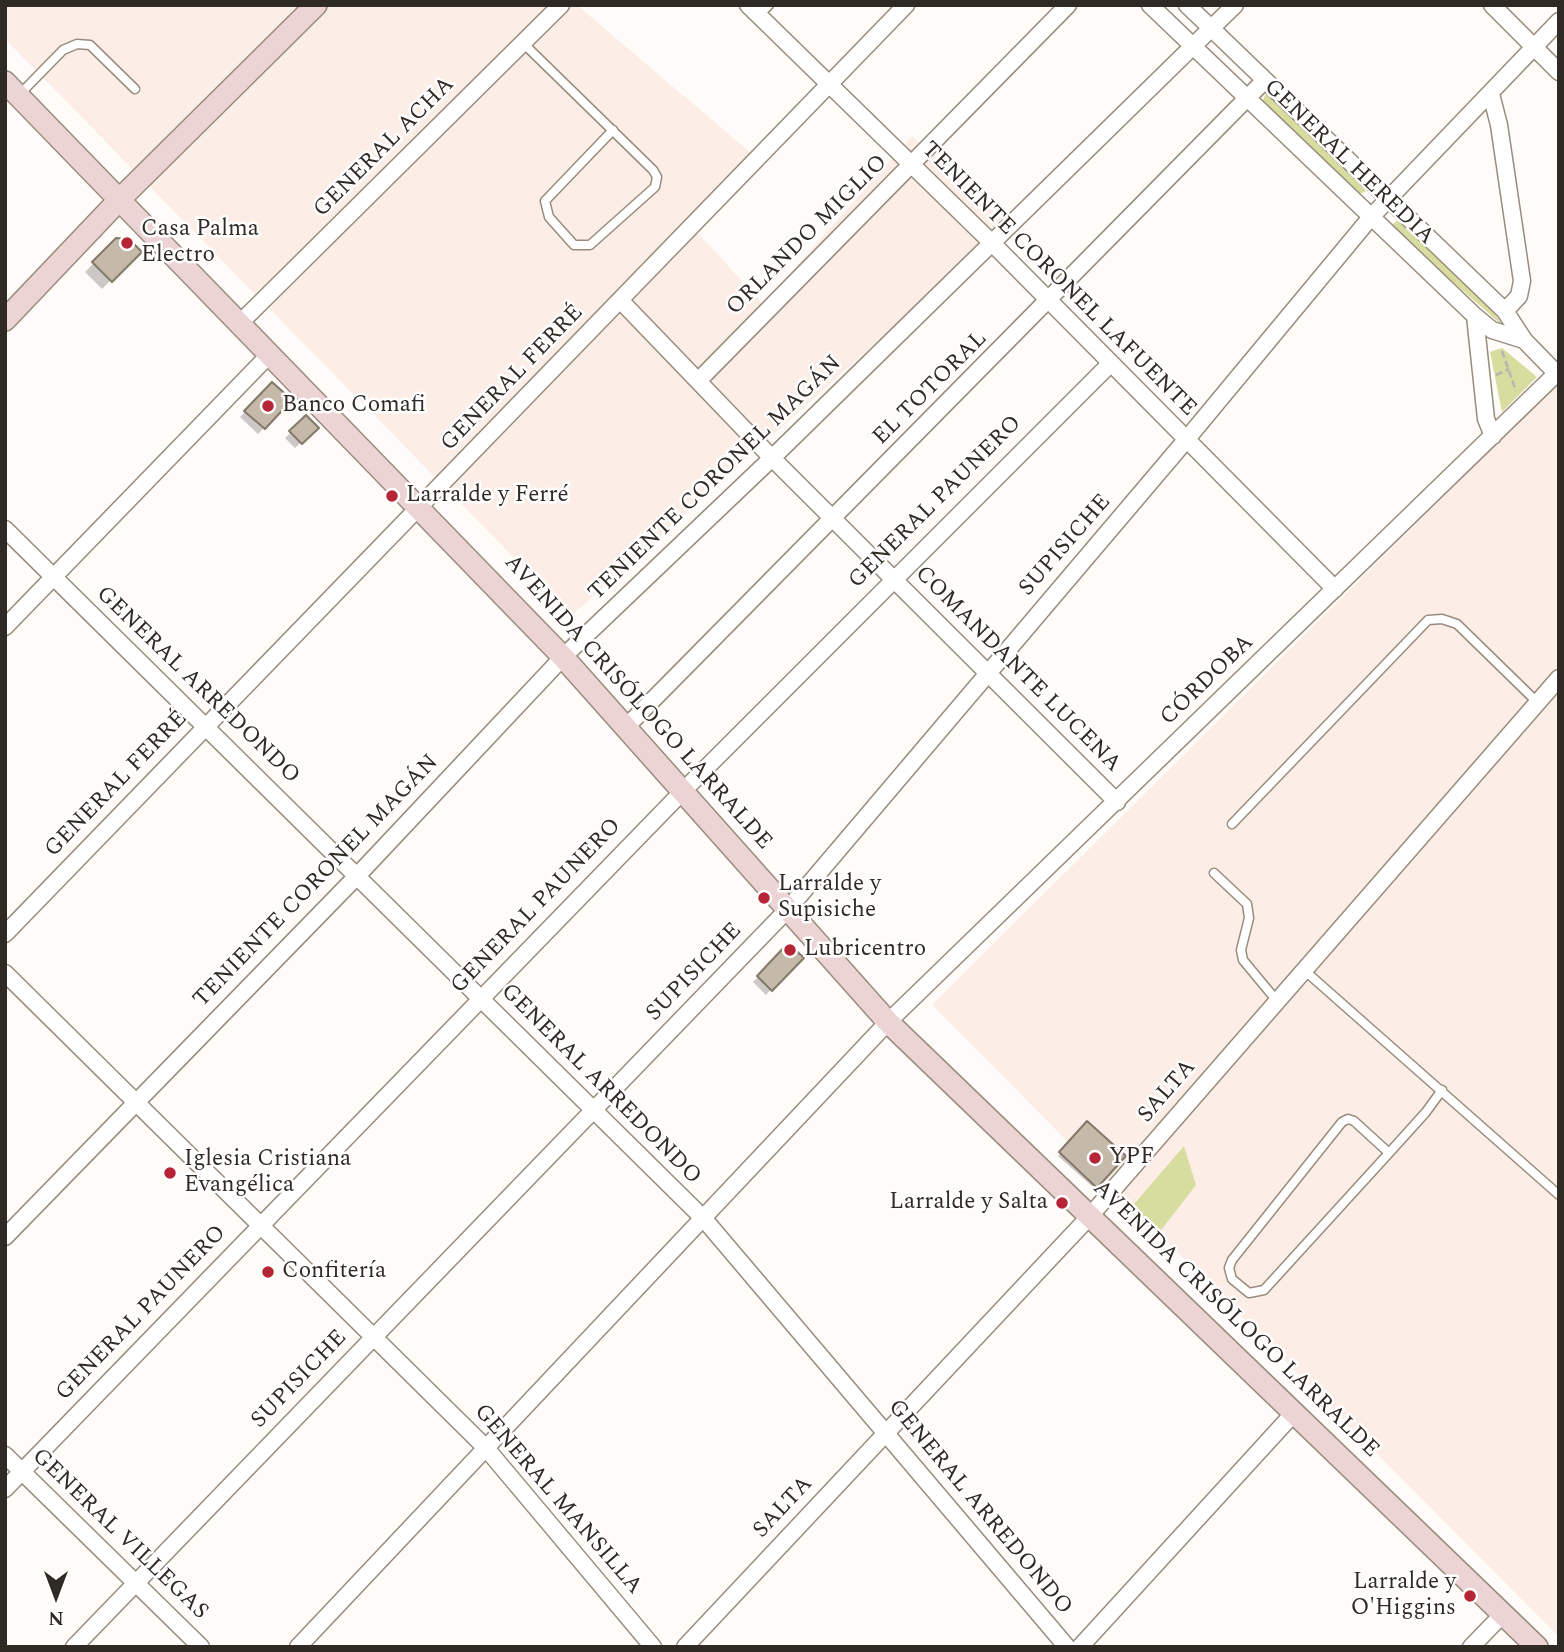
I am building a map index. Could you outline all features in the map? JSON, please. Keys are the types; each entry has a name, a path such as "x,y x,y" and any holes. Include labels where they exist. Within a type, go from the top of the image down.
{"main road":[{"path":"5,320 121,198 316,5"},
{"name":"AVENIDA CRISÓLOGO LARRALDE","path":"12,89 121,198 563,657 888,1021 1537,1647"}],"street":[{"name":"GENERAL ACHA","path":"241,322 561,5"},
{"name":"GENERAL FERRÉ","path":"5,934 906,5"},
{"name":"ORLANDO MIGLIO","path":"699,380 1069,5"},
{"name":"GENERAL HEREDIA","path":"1150,5 1475,316 1495,331 1524,340"},
{"name":"GENERAL HEREDIA","path":"1187,5 1505,311 1524,340 1558,374"},
{"name":"TENIENTE CORONEL MAGÁN","path":"5,1237 357,876 563,657 772,458 1235,5"},
{"path":"1492,5 1559,72"},
{"name":"TENIENTE CORONEL LAFUENTE","path":"758,9 829,85 992,243 1335,589"},
{"path":"1388,197 1559,21"},
{"name":"EL TOTORAL","path":"627,726 834,520 1265,80"},
{"path":"1491,94 1499,125 1522,281 1519,296 1505,311"},
{"name":"SUPISICHE","path":"74,1647 788,909 1186,440 1388,197"},
{"name":"COMANDANTE LUCENA","path":"620,300 772,458 1117,802"},
{"path":"1475,316 1486,419 1493,436"},
{"path":"5,627 270,354"},
{"name":"GENERAL PAUNERO","path":"5,1489 684,790 892,579 1110,364"},
{"name":"CÓRDOBA","path":"298,1647 704,1220 888,1021 1558,374"},
{"name":"GENERAL ARREDONDO","path":"5,529 704,1220 1067,1647"},
{"name":"SALTA","path":"685,1647 1090,1216 1559,678"},
{"name":"GENERAL MANSILLA","path":"5,972 486,1448 653,1647"},
{"path":"1080,1647 1293,1414"},
{"name":"GENERAL VILLEGAS","path":"5,1455 201,1647"},
{"path":"1471,1647 1503,1614"}],"lane":[{"path":"523,43 653,170 657,177 654,187 590,245 574,245 548,217 545,201 612,130"},
{"path":"12,89 63,50 77,44 90,45 135,89"},
{"path":"1232,824 1428,620 1443,619 1457,624 1538,703"},
{"path":"1214,873 1247,904 1249,918 1241,950 1243,960 1277,1001"},
{"path":"1304,970 1559,1195"},
{"path":"1389,1153 1354,1121 1348,1119 1342,1122 1232,1260 1228,1268 1232,1279 1249,1293 1264,1290 1389,1153 1442,1090"}],"path":[{"path":"1495,331 1522,407"}],"shaded area":[{"path":"5,5 577,5 765,165 698,233 763,304 912,136 1008,224 571,616 5,39"},
{"path":"1556,385 1559,388 1559,1637 932,1005"}],"green space":[{"path":"1269,93 1366,187 1365,192 1358,194 1262,103 1265,95"},
{"path":"1400,219 1492,309 1503,326 1394,230 1393,224"},
{"path":"1502,348 1537,377 1502,412 1490,352"},
{"path":"1184,1146 1196,1185 1158,1234 1128,1211"}],"building":[{"path":"116,238 129,239 142,252 112,282 92,262"},
{"name":"Banco Comafi","path":"272,382 292,400 265,429 244,411"},
{"path":"306,415 319,428 302,444 289,431"},
{"path":"788,943 804,958 772,991 757,976"},
{"path":"1087,1121 1126,1156 1097,1188 1059,1152"}],"place":[{"name":"Casa Palma Electro","path":"127,243"},
{"name":"Banco Comafi","path":"268,406"},
{"name":"Larralde y Ferré","path":"392,496"},
{"name":"Larralde y Supisiche","path":"764,898"},
{"name":"Lubricentro","path":"790,950"},
{"name":"YPF","path":"1095,1158"},
{"name":"Iglesia Cristiana Evangélica","path":"170,1173"},
{"name":"Larralde y Salta","path":"1062,1203"},
{"name":"Confitería","path":"268,1272"},
{"name":"Larralde y O'Higgins","path":"1470,1596"}]}
